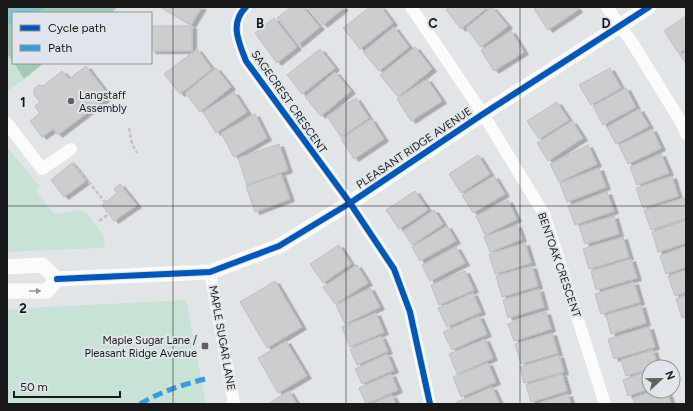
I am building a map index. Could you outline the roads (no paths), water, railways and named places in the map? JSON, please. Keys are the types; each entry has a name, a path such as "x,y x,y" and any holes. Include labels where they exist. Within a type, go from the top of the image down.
{"street":[{"name":"SAGECREST CRESCENT","path":"246,7 241,12 236,29 238,42 246,61 261,79 339,190 350,203"},
{"path":"411,7 483,114"},
{"path":"607,7 633,44 681,122 686,134"},
{"name":"PLEASANT RIDGE AVENUE","path":"57,279 210,272 279,246 350,203 483,114 650,7"},
{"name":"BENTOAK CRESCENT","path":"483,114 544,214 605,404"},
{"path":"7,123 42,169 71,149"},
{"path":"350,203 394,269 410,312 430,404"},
{"path":"7,267 42,265 57,279 47,291 7,291"},
{"name":"MAPLE SUGAR LANE","path":"210,272 234,404"}],"water":[{"path":"7,7 48,7 39,12 12,12 12,23 7,25"}],"place":[{"name":"Langstaff Assembly","path":"71,101"},
{"name":"Maple Sugar Lane / Pleasant Ridge Avenue","path":"205,346"}]}
